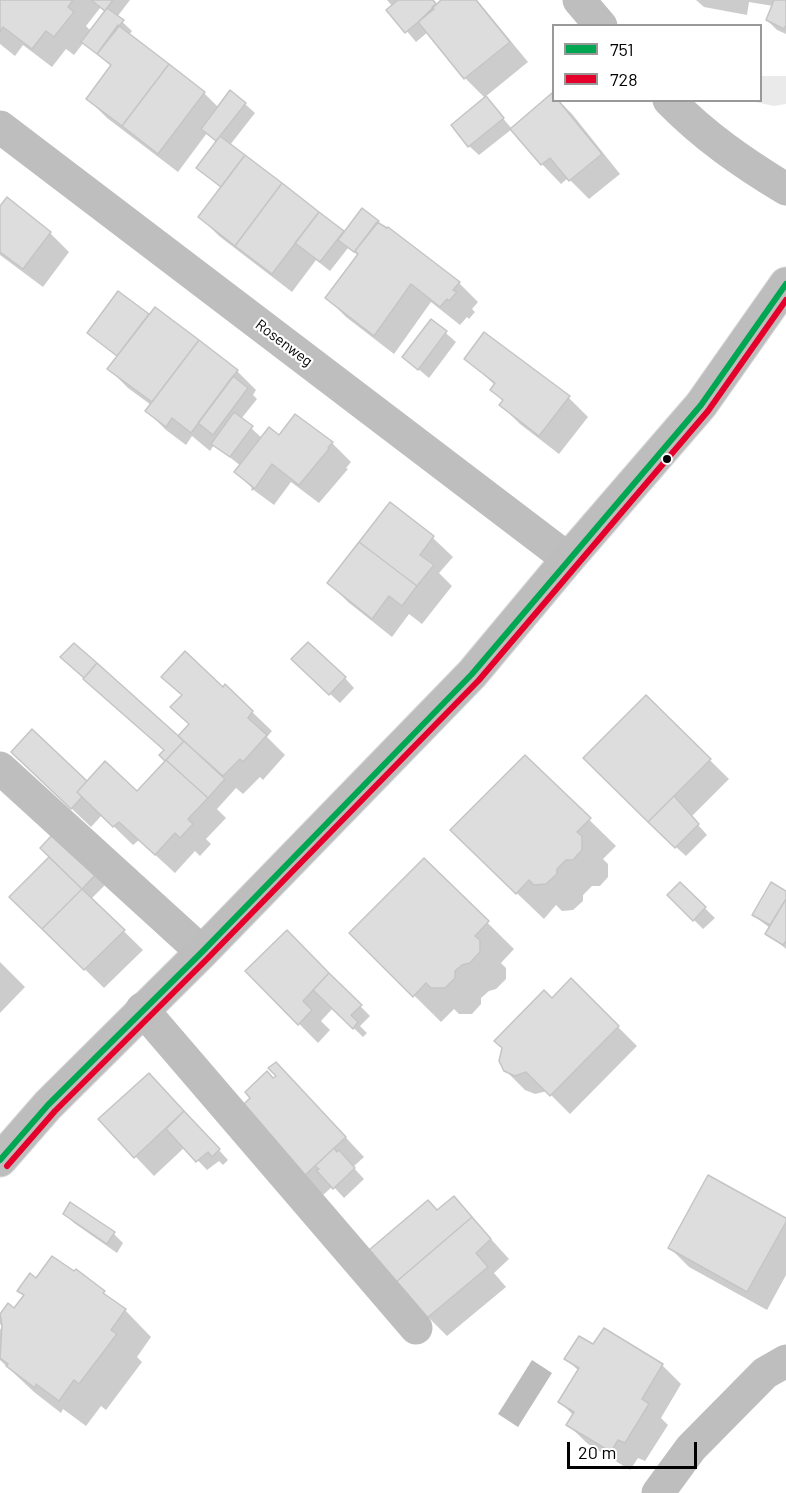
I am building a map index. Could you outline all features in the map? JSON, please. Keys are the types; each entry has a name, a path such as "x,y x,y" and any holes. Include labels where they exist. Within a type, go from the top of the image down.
{"main road":[{"path":"0,1160 48,1105 142,1009 202,952 472,674 701,405 786,284"}],"street":[{"path":"579,0 599,24"},
{"path":"671,102 696,127 738,159 786,189"},
{"name":"Rosenweg","path":"0,127 568,559"},
{"path":"0,768 202,952"},
{"path":"142,1009 416,1328"},
{"path":"658,1493 699,1440 765,1373 786,1360"}],"shaded area":[{"path":"762,76 786,76 786,104 774,106 755,102 762,102"},
{"path":"532,1360 552,1373 518,1427 498,1414"}],"building":[{"path":"0,0 73,0 68,7 74,12 54,37 46,31 32,49 3,27 0,32"},
{"path":"91,0 113,0 105,11"},
{"path":"398,0 433,0 436,4 432,7 434,9 405,33 386,10"},
{"path":"441,0 476,0 510,42 464,79 418,22"},
{"path":"774,0 786,0 784,29 766,20"},
{"path":"107,8 124,20 97,54 81,42"},
{"path":"118,25 169,64 122,126 86,99 111,65 97,54"},
{"path":"169,64 205,92 158,154 122,126"},
{"path":"230,90 246,103 216,141 201,129"},
{"path":"552,93 552,102 560,102 602,154 569,181 550,158 541,165 510,129"},
{"path":"486,96 504,118 468,147 451,125"},
{"path":"220,136 245,155 221,187 196,168"},
{"path":"245,155 282,183 235,246 198,217"},
{"path":"282,183 319,212 272,274 235,246"},
{"path":"7,197 51,232 23,269 0,252 0,206"},
{"path":"362,208 379,221 354,252 338,240"},
{"path":"319,212 344,231 320,262 295,243"},
{"path":"377,222 388,227 460,282 453,290 457,292 440,307 411,284 374,336 325,298 358,254 355,251"},
{"path":"118,291 149,314 117,356 87,333"},
{"path":"155,307 199,340 152,402 107,369"},
{"path":"431,319 447,331 418,370 402,357"},
{"path":"484,332 570,396 539,436 499,405 503,400 490,390 495,383 464,359"},
{"path":"199,340 238,370 191,433 172,418 166,427 145,411"},
{"path":"233,376 248,388 213,435 198,423"},
{"path":"234,412 253,426 230,457 211,444"},
{"path":"295,414 333,442 299,485 272,464 252,490 253,487 234,472 269,427 279,435"},
{"path":"390,502 434,536 420,555 434,565 417,586 359,542"},
{"path":"359,542 417,586 402,606 389,596 372,619 327,583"},
{"path":"308,642 346,677 329,695 291,659"},
{"path":"74,643 97,663 84,678 60,657"},
{"path":"185,651 223,687 225,684 253,711 248,718 267,735 243,762 240,759 223,776 178,736 189,724 170,707 182,695 161,677"},
{"path":"97,663 184,741 165,761 159,755 164,750 83,679"},
{"path":"646,695 711,759 648,822 583,758"},
{"path":"32,729 87,781 77,792 82,797 71,809 11,752"},
{"path":"184,741 225,779 208,798 166,760"},
{"path":"525,755 591,818 577,832 582,836 582,850 573,860 566,860 557,869 557,874 546,884 534,885 529,880 516,894 450,830"},
{"path":"166,760 208,798 188,819 193,824 180,838 175,833 155,855 119,822 113,827 77,792 105,761 137,791"},
{"path":"674,796 699,824 675,848 648,822"},
{"path":"54,833 97,873 82,889 40,848"},
{"path":"49,857 82,889 42,929 9,897"},
{"path":"424,858 489,921 475,936 480,940 480,952 470,963 462,965 455,971 455,978 445,988 431,988 426,983 413,997 349,933"},
{"path":"680,882 706,907 693,921 667,895"},
{"path":"771,882 786,891 786,899 770,925 752,915"},
{"path":"82,889 125,930 84,970 42,929"},
{"path":"786,899 786,941 783,945 765,934"},
{"path":"287,930 329,973 303,1001 312,1010 298,1025 245,971"},
{"path":"329,973 362,1005 351,1015 358,1022 353,1029 313,990"},
{"path":"571,978 619,1026 550,1096 526,1072 515,1076 504,1071 499,1061 502,1048 494,1041 544,990 552,998"},
{"path":"276,1062 346,1137 303,1177 240,1108 250,1098 245,1092 267,1071 273,1078 276,1076 268,1068"},
{"path":"149,1073 184,1111 134,1158 98,1119"},
{"path":"184,1111 220,1149 212,1157 208,1152 196,1162 166,1129"},
{"path":"334,1148 337,1152 339,1150 355,1168 333,1189 315,1166"},
{"path":"708,1175 786,1218 786,1222 747,1292 668,1248"},
{"path":"454,1196 472,1217 396,1282 369,1250 428,1200 437,1210"},
{"path":"70,1202 115,1232 107,1244 63,1214"},
{"path":"472,1217 491,1239 476,1253 488,1267 427,1318 396,1282"},
{"path":"52,1256 74,1271 76,1269 105,1291 103,1293 126,1309 111,1330 117,1334 79,1384 74,1380 59,1401 36,1384 35,1388 6,1366 8,1364 0,1358 2,1325 0,1314 8,1303 14,1308 24,1295 17,1291 30,1273 36,1278"},
{"path":"604,1328 663,1364 642,1399 649,1404 625,1443 618,1440 611,1452 566,1425 574,1412 558,1402 579,1368 564,1359 579,1336 593,1344"}],"transit line":[{"name":"751","path":"0,1160 48,1105 202,952 472,674 701,405 786,284"},
{"name":"728","path":"7,1166 55,1111 479,680 708,411 786,300"}]}
